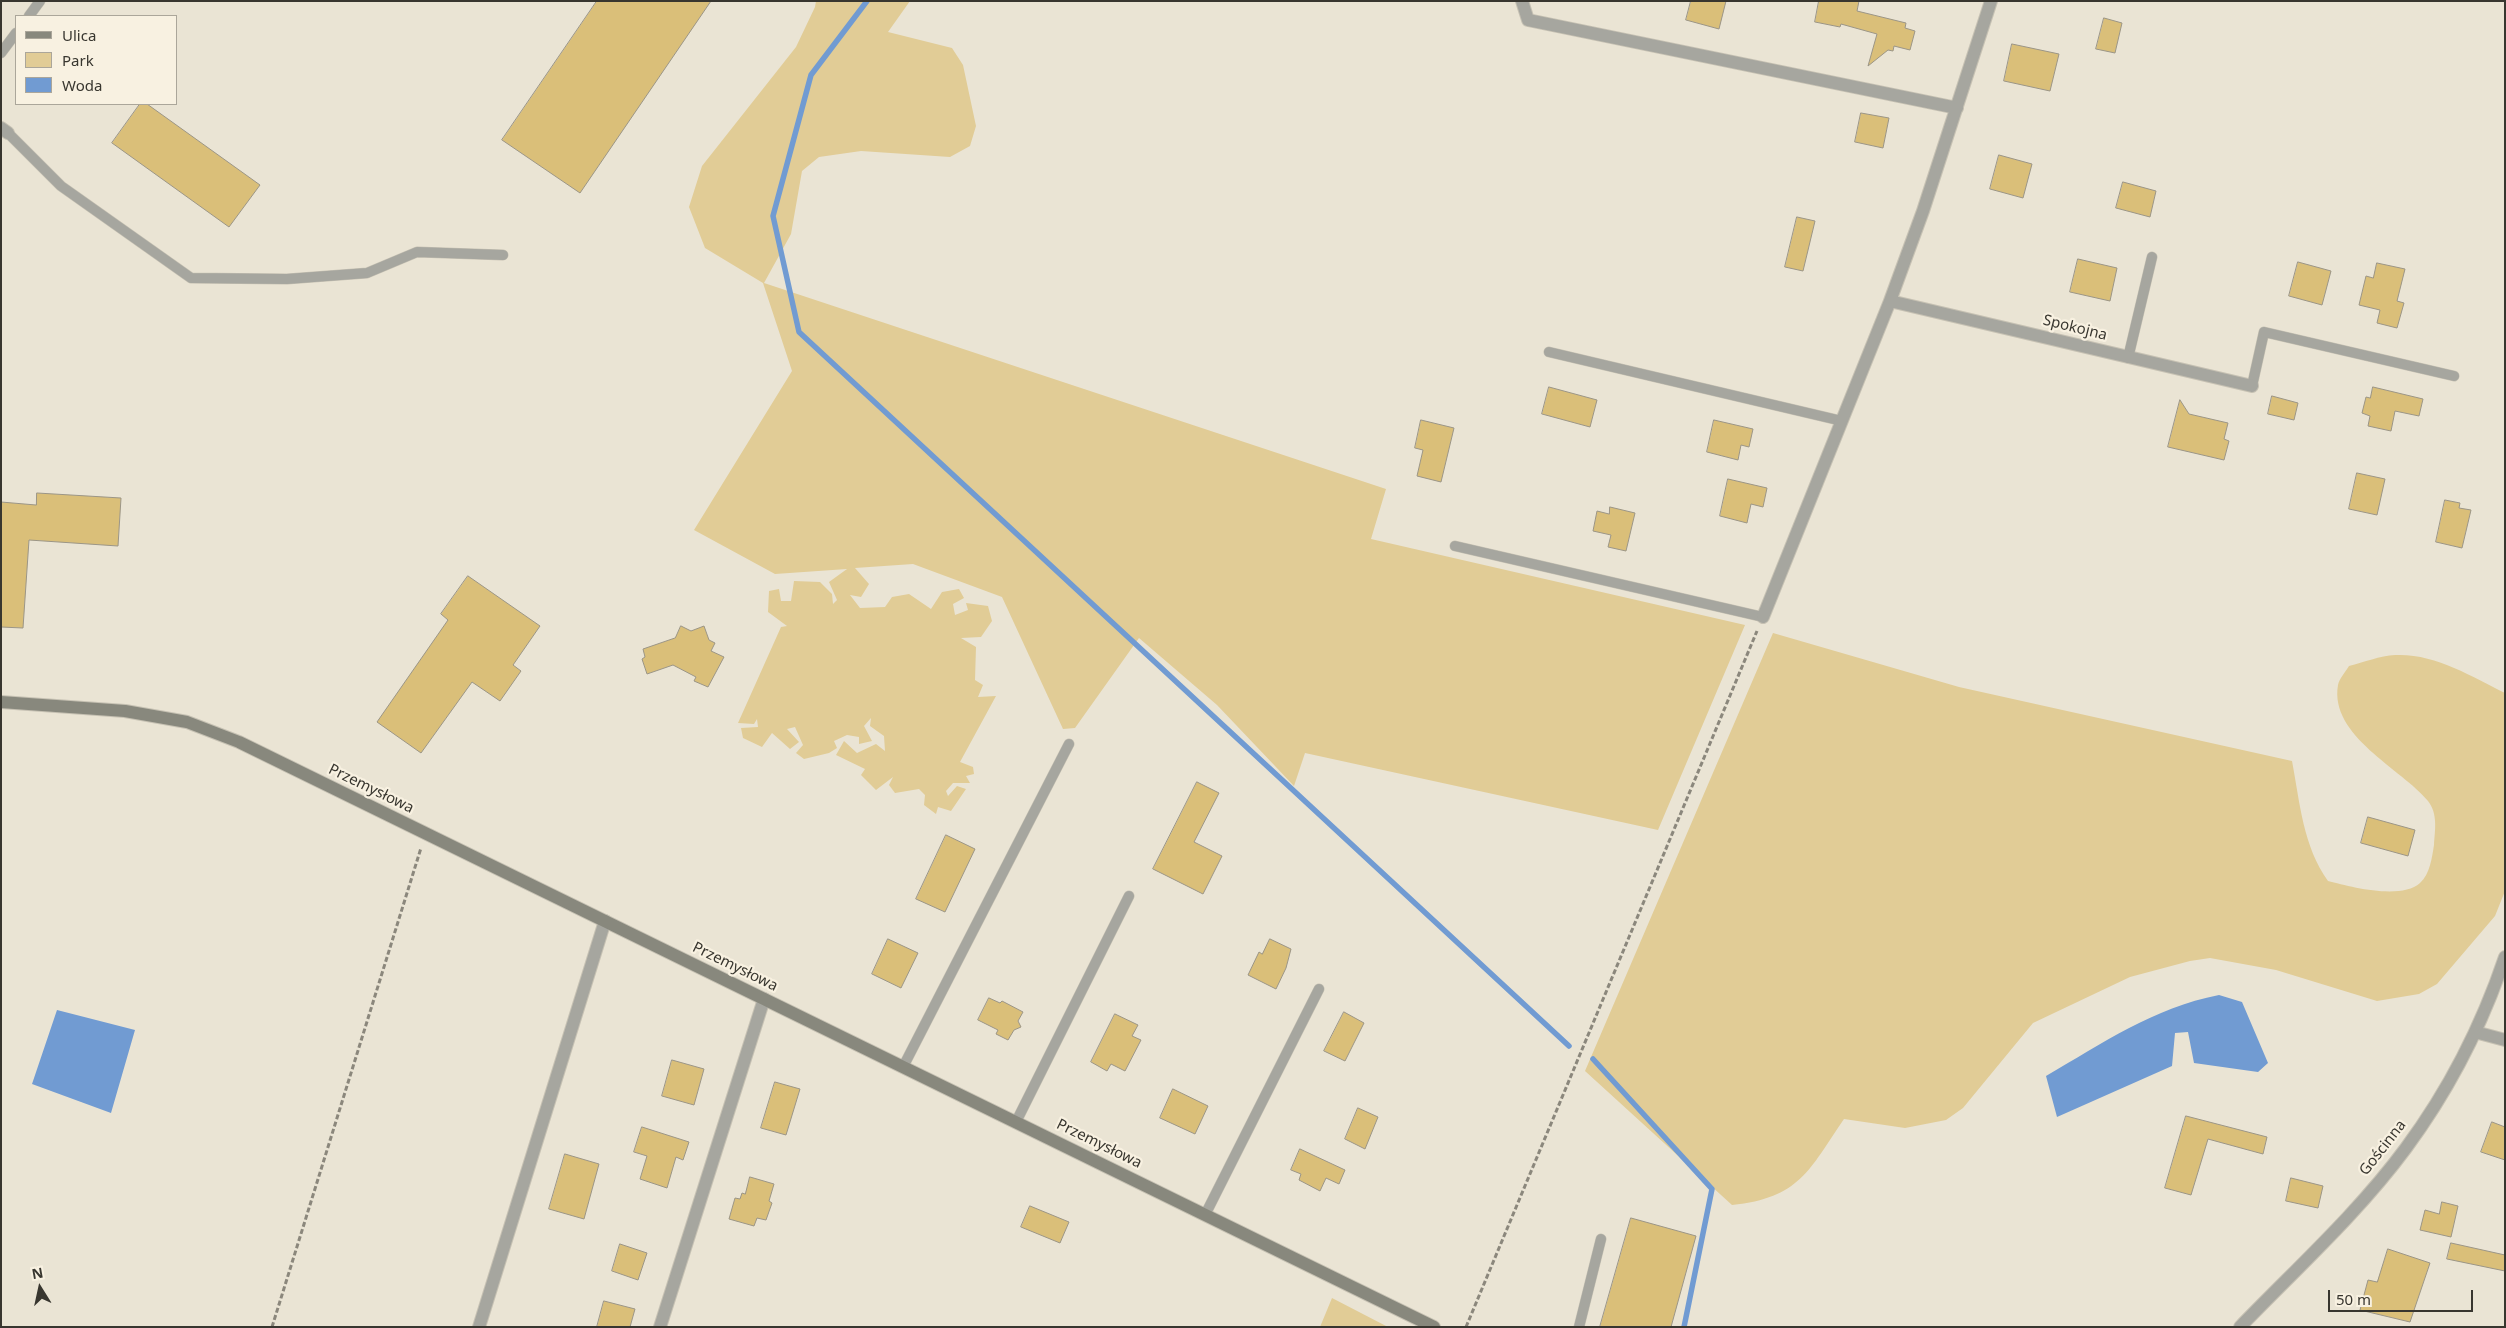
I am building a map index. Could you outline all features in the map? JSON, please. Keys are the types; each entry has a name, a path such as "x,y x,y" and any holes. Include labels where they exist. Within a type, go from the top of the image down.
{"street":[{"path":"1522,1 1528,20 1957,108"},
{"path":"1763,617 1890,301 1923,211 1991,1"},
{"name":"Spokojna","path":"1890,301 2252,386"},
{"name":"Przemysłowa","path":"1,702 125,711 187,722 239,742 1434,1327"},
{"path":"479,1327 604,921"},
{"name":"Gościnna","path":"2240,1327 2360,1204 2405,1149 2442,1095 2475,1032 2494,991 2505,957"},
{"path":"660,1327 764,999"},
{"path":"2475,1032 2505,1040"}],"lane":[{"path":"30,15 40,1"},
{"path":"1,53 15,34"},
{"path":"5,130 61,186 191,278 287,279 367,273 417,252 503,255"},
{"path":"2128,358 2152,257"},
{"path":"2252,386 2264,332 2454,376"},
{"path":"1549,352 1842,421"},
{"path":"1455,546 1763,617"},
{"path":"903,1067 1069,744"},
{"path":"1016,1122 1129,896"},
{"path":"1205,1214 1319,990"},
{"path":"1579,1327 1601,1239"}],"path":[{"path":"1466,1327 1763,617"},
{"path":"272,1327 426,834"}],"green space":[{"path":"816,1 910,1 888,32 952,48 963,65 976,126 970,146 950,157 861,151 819,157 802,171 791,234 764,283 1386,489 1371,539 1745,625 1658,830 1305,753 1294,786 1217,705 1139,638 1075,728 1063,729 1002,597 913,564 855,568 869,584 861,597 850,595 860,608 885,607 892,597 909,594 931,609 942,592 959,589 964,598 953,604 955,615 968,610 966,603 988,606 992,621 981,637 961,638 976,647 975,680 983,685 978,697 996,696 960,762 973,767 974,774 966,776 970,783 953,783 946,791 948,796 957,786 966,789 951,811 938,807 936,814 924,805 925,795 919,789 895,793 889,785 893,777 876,790 861,775 865,769 836,755 844,741 857,753 876,744 885,751 884,736 870,726 871,718 864,726 872,741 859,744 859,737 847,735 834,741 837,748 829,753 804,759 796,753 803,745 795,727 787,729 799,742 790,749 772,733 762,747 743,738 741,728 758,727 757,719 754,724 738,723 781,627 787,626 768,612 769,591 779,589 781,601 791,601 794,581 820,582 832,594 833,604 837,600 829,582 847,569 775,574 694,530 792,371 763,283 705,248 689,207 702,166 796,47"},
{"path":"1773,633 1959,687 2292,761 2300,808 2308,839 2320,868 2328,881 2376,891 2401,891 2412,888 2420,883 2426,875 2434,845 2435,822 2433,811 2428,801 2416,789 2356,736 2345,720 2338,703 2338,685 2349,666 2378,658 2410,655 2438,662 2466,673 2505,693 2505,891 2495,916 2437,984 2419,994 2377,1001 2276,970 2210,958 2190,961 2130,977 2033,1023 1963,1108 1946,1120 1905,1128 1844,1119 1811,1167 1788,1188 1773,1196 1732,1205 1585,1071"},
{"path":"1332,1298 1388,1327 1320,1327"}],"water":[{"path":"2219,995 2242,1002 2268,1063 2258,1072 2194,1063 2188,1032 2175,1033 2172,1066 2057,1117 2046,1076 2108,1039 2150,1018 2172,1008"},
{"path":"57,1010 135,1030 111,1113 32,1084"}],"building":[{"path":"597,1 711,1 580,193 502,140"},
{"path":"1691,1 1726,1 1719,29 1686,20"},
{"path":"1819,1 1859,1 1857,11 1906,23 1905,28 1915,31 1910,50 1894,46 1893,51 1888,50 1868,66 1877,34 1841,24 1840,27 1815,22"},
{"path":"2104,18 2122,23 2115,53 2096,49"},
{"path":"2012,44 2059,54 2050,91 2004,81"},
{"path":"139,105 148,105 260,185 229,227 112,143"},
{"path":"1861,113 1889,118 1883,148 1855,142"},
{"path":"1999,155 2032,164 2023,198 1990,189"},
{"path":"2123,182 2156,191 2150,217 2116,208"},
{"path":"1797,217 1815,221 1803,271 1785,267"},
{"path":"2078,259 2117,268 2110,301 2070,292"},
{"path":"2298,262 2331,271 2322,305 2289,296"},
{"path":"2377,263 2405,269 2397,301 2404,303 2397,328 2377,323 2380,310 2359,305 2366,276 2373,278"},
{"path":"1549,387 1597,400 1590,427 1542,414"},
{"path":"2373,387 2423,399 2419,416 2395,411 2391,431 2368,426 2370,416 2362,413 2366,397 2370,398"},
{"path":"2272,396 2298,403 2294,420 2268,414"},
{"path":"2180,400 2189,414 2228,423 2224,439 2229,441 2224,460 2168,447"},
{"path":"1421,420 1454,428 1441,482 1417,476 1423,450 1415,448"},
{"path":"1714,420 1753,429 1749,447 1741,445 1738,460 1707,452"},
{"path":"2357,473 2385,479 2377,515 2349,509"},
{"path":"1728,479 1767,488 1763,507 1751,504 1747,523 1720,516"},
{"path":"37,493 121,498 118,546 29,540 23,628 1,627 1,502 36,505"},
{"path":"2445,500 2460,503 2459,508 2471,510 2462,548 2436,542"},
{"path":"1610,507 1635,513 1626,551 1608,547 1611,535 1593,531 1597,511 1609,514"},
{"path":"468,576 540,626 513,665 521,671 500,701 472,682 421,753 377,722 448,620 441,614"},
{"path":"681,626 691,631 704,626 709,640 715,643 711,651 724,657 708,687 694,681 696,677 673,665 647,674 642,659 645,657 643,649 675,638"},
{"path":"1197,782 1219,793 1194,842 1222,856 1203,894 1153,869"},
{"path":"2368,817 2415,830 2408,856 2361,843"},
{"path":"946,835 975,849 945,912 916,899"},
{"path":"888,939 918,953 901,988 872,974"},
{"path":"1270,939 1291,949 1286,968 1276,989 1248,975 1259,952 1262,954"},
{"path":"989,998 1000,1003 1002,1001 1023,1012 1018,1021 1021,1027 1014,1030 1008,1040 996,1034 998,1030 978,1020"},
{"path":"1344,1012 1364,1023 1345,1061 1324,1051"},
{"path":"1115,1014 1138,1025 1132,1036 1141,1040 1125,1071 1111,1064 1107,1071 1091,1062"},
{"path":"672,1060 704,1069 694,1105 662,1096"},
{"path":"775,1082 800,1089 786,1135 761,1128"},
{"path":"1173,1089 1208,1106 1195,1134 1160,1118"},
{"path":"1358,1108 1378,1117 1365,1149 1345,1139"},
{"path":"2186,1116 2267,1137 2263,1154 2208,1139 2191,1195 2165,1188"},
{"path":"2492,1122 2505,1127 2505,1160 2481,1152"},
{"path":"642,1127 689,1142 683,1160 676,1157 667,1188 640,1179 647,1156 634,1152"},
{"path":"1300,1149 1345,1170 1339,1184 1326,1178 1320,1191 1299,1180 1301,1174 1291,1170"},
{"path":"565,1154 599,1164 584,1219 549,1209"},
{"path":"750,1177 774,1184 769,1201 772,1203 766,1220 757,1218 754,1226 729,1219 735,1198 740,1199 742,1193 745,1194"},
{"path":"2291,1178 2323,1186 2318,1208 2286,1201"},
{"path":"2442,1202 2458,1206 2451,1237 2420,1230 2425,1210 2439,1214"},
{"path":"1030,1206 1069,1222 1060,1243 1021,1227"},
{"path":"1631,1218 1696,1236 1671,1327 1600,1327"},
{"path":"2451,1243 2505,1255 2505,1271 2447,1259"},
{"path":"620,1244 647,1253 638,1280 612,1271"},
{"path":"2388,1249 2430,1263 2410,1322 2360,1310 2368,1280 2377,1282"},
{"path":"604,1301 635,1309 630,1327 597,1327"}],"waterway":[{"path":"867,1 811,75 773,216 799,332 1569,1046"},
{"path":"1593,1059 1712,1189 1684,1327"}]}
